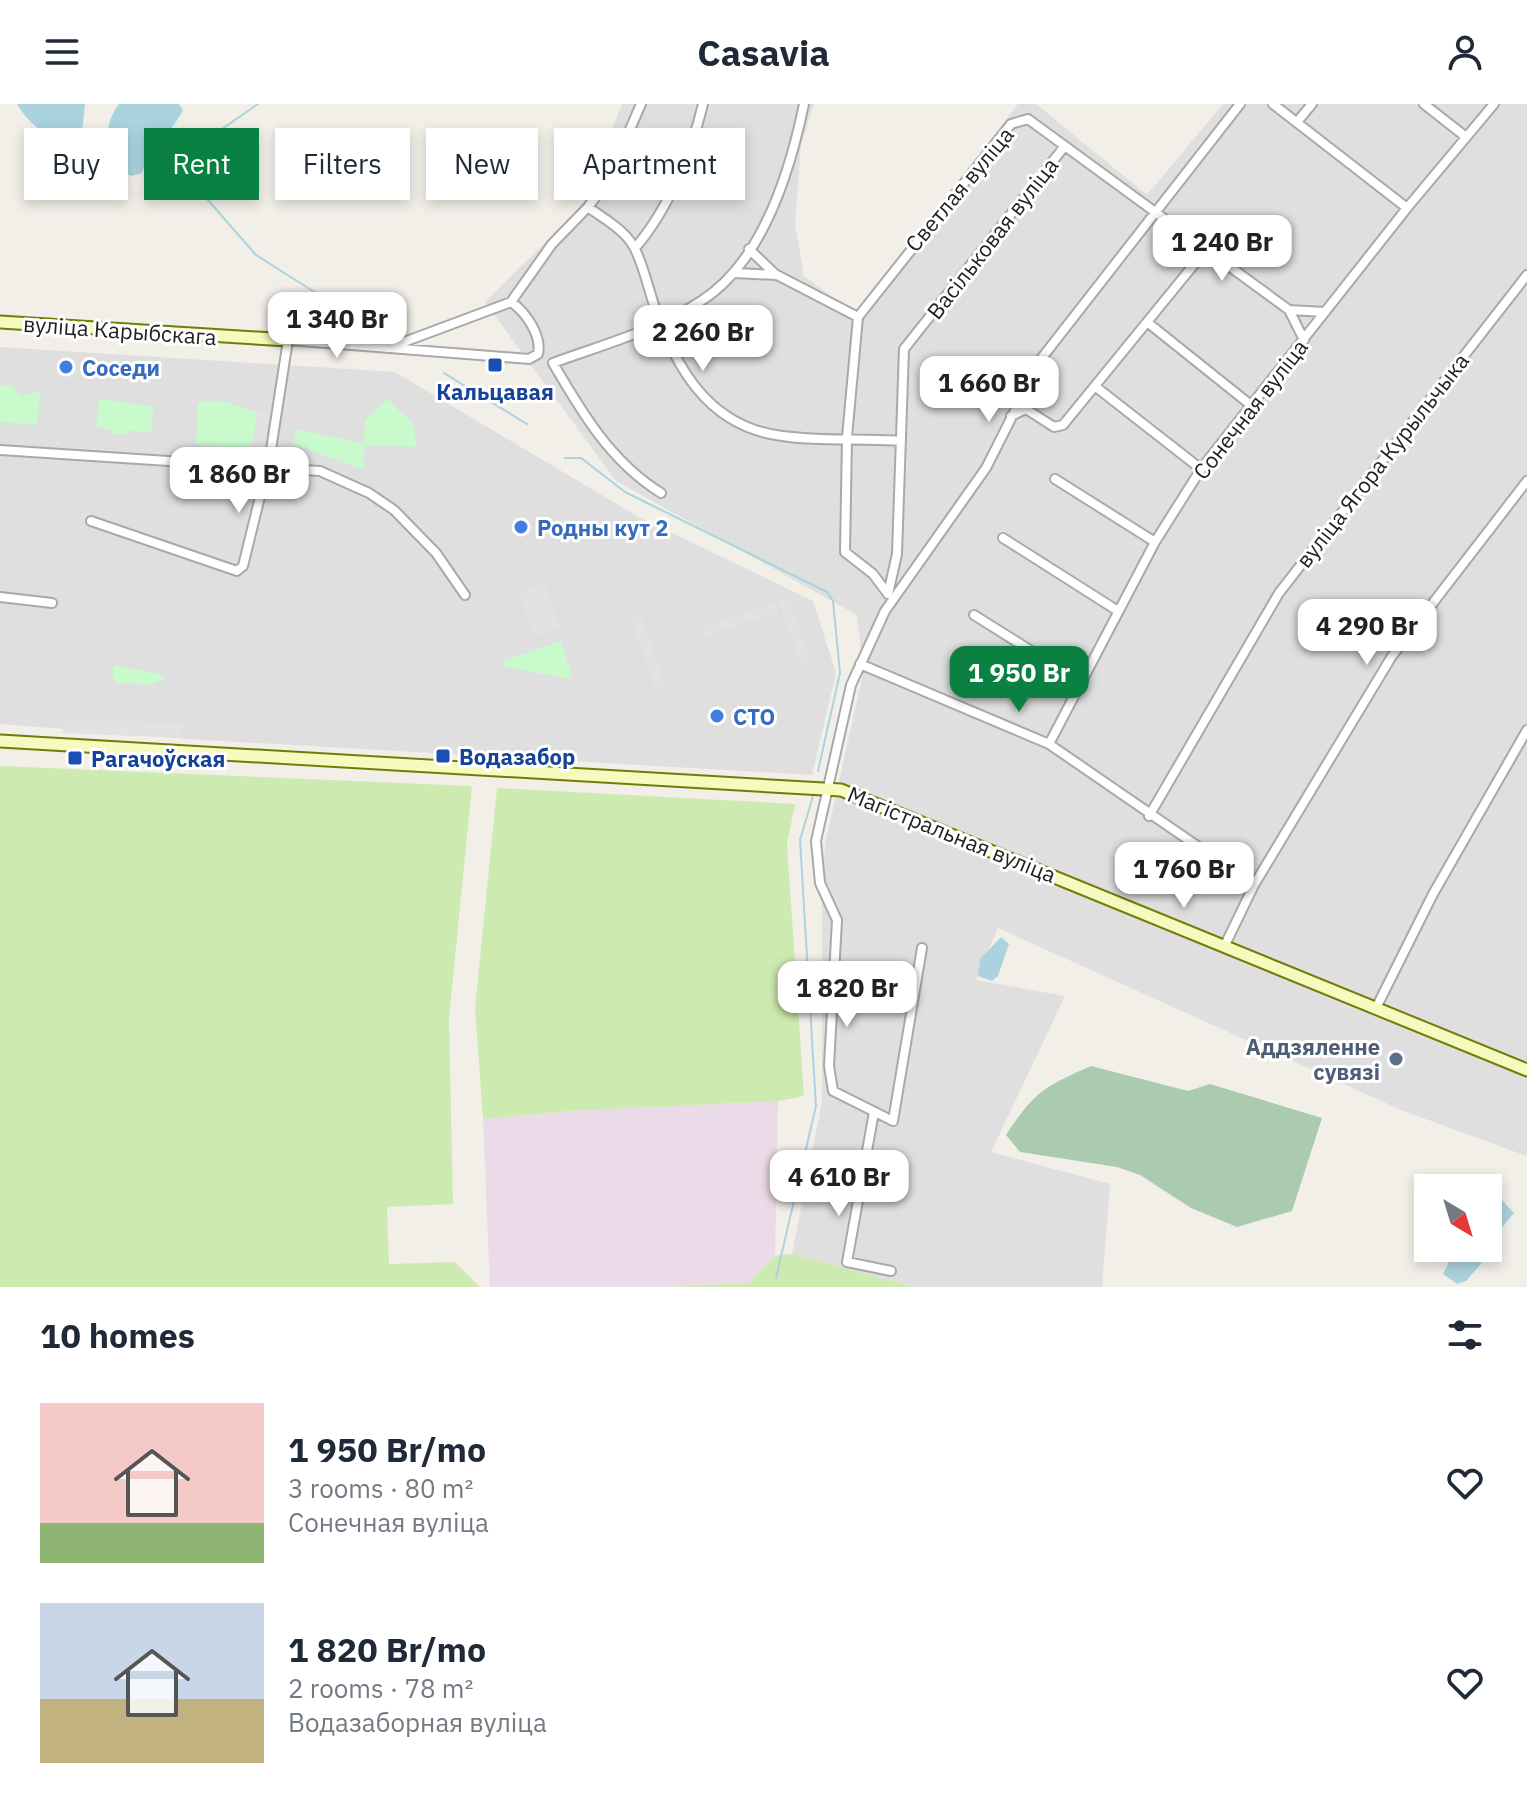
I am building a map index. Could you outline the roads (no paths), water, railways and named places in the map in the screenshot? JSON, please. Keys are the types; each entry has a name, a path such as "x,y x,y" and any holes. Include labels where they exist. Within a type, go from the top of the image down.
{"main road":[{"name":"вуліца Карыбскага","path":"0,322 288,340"},
{"name":"Магістральная вуліца","path":"0,741 830,788 884,804 1527,1070"}],"street":[{"path":"388,348 511,302 552,244 607,182 641,104"},
{"path":"635,248 649,232 683,165 703,104"},
{"path":"91,521 237,571 243,566 268,465 288,340 535,358 553,363 660,322 701,302 735,273 779,196 804,104"},
{"path":"922,948 893,1121 833,1091 829,1066 837,920 820,883 816,841 851,685 885,611 986,468 1041,359 1240,104"},
{"path":"1273,104 1407,208"},
{"path":"1297,122 1312,104"},
{"path":"1424,104 1466,137"},
{"name":"Сонечная вуліца","path":"1049,744 1155,542 1201,469 1407,208 1494,104"},
{"name":"Светлая вуліца","path":"858,317 1011,124 1028,119 1289,310"},
{"name":"Васільковая вуліца","path":"885,611 894,575 904,349 1064,147"},
{"path":"588,207 625,235 635,248 660,322 689,381 702,399 729,419 776,435 899,441"},
{"path":"749,249 777,275 858,317 847,437 845,552 873,574 888,594"},
{"path":"1011,416 1026,409 1058,429 1096,387 1205,251"},
{"path":"735,273 777,275"},
{"name":"вуліца Ягора Курыльчыка","path":"1149,816 1279,593 1527,275"},
{"path":"511,302 524,313 537,337 540,347 535,358"},
{"path":"1304,340 1289,310 1325,312"},
{"path":"1147,322 1252,406"},
{"path":"553,363 588,422 620,463 661,493"},
{"path":"1096,387 1201,469"},
{"path":"0,450 268,465 320,471 378,498 430,546 465,595"},
{"path":"1055,479 1155,542"},
{"path":"1225,945 1254,885 1392,656 1527,481"},
{"path":"1003,538 1118,611"},
{"path":"894,575 906,581"},
{"path":"0,597 52,603"},
{"path":"974,615 1081,682"},
{"path":"860,664 1049,744 1149,816 1254,885"},
{"path":"1376,1008 1433,894 1527,730"},
{"path":"874,1112 847,1262 891,1271"}],"water":[{"path":"17,104 85,104 82,128 38,128"},
{"path":"119,104 179,104 183,110 171,128 144,128 144,168 142,173 131,176 128,174 128,128 108,128"},
{"path":"1001,937 1009,944 998,976 992,981 978,976 980,959"},
{"path":"1502,1200 1514,1213 1502,1227"},
{"path":"1449,1262 1482,1262 1466,1281 1457,1284 1443,1274"}],"waterway":[{"path":"258,104 183,156 180,168 256,255 390,340"},
{"path":"444,373 527,424"},
{"path":"565,458 581,458 625,492 827,592 833,601 840,673 818,771"},
{"path":"776,1278 816,1106 800,840 813,796"}],"place":[{"name":"Кальцавая","path":"495,365"},
{"name":"Соседи","path":"66,367"},
{"name":"Родны кут 2","path":"521,527"},
{"name":"СТО","path":"717,716"},
{"name":"Водазабор","path":"443,756"},
{"name":"Рагачоўская","path":"75,758"},
{"name":"Аддзяленне сувязі","path":"1396,1059"}]}
